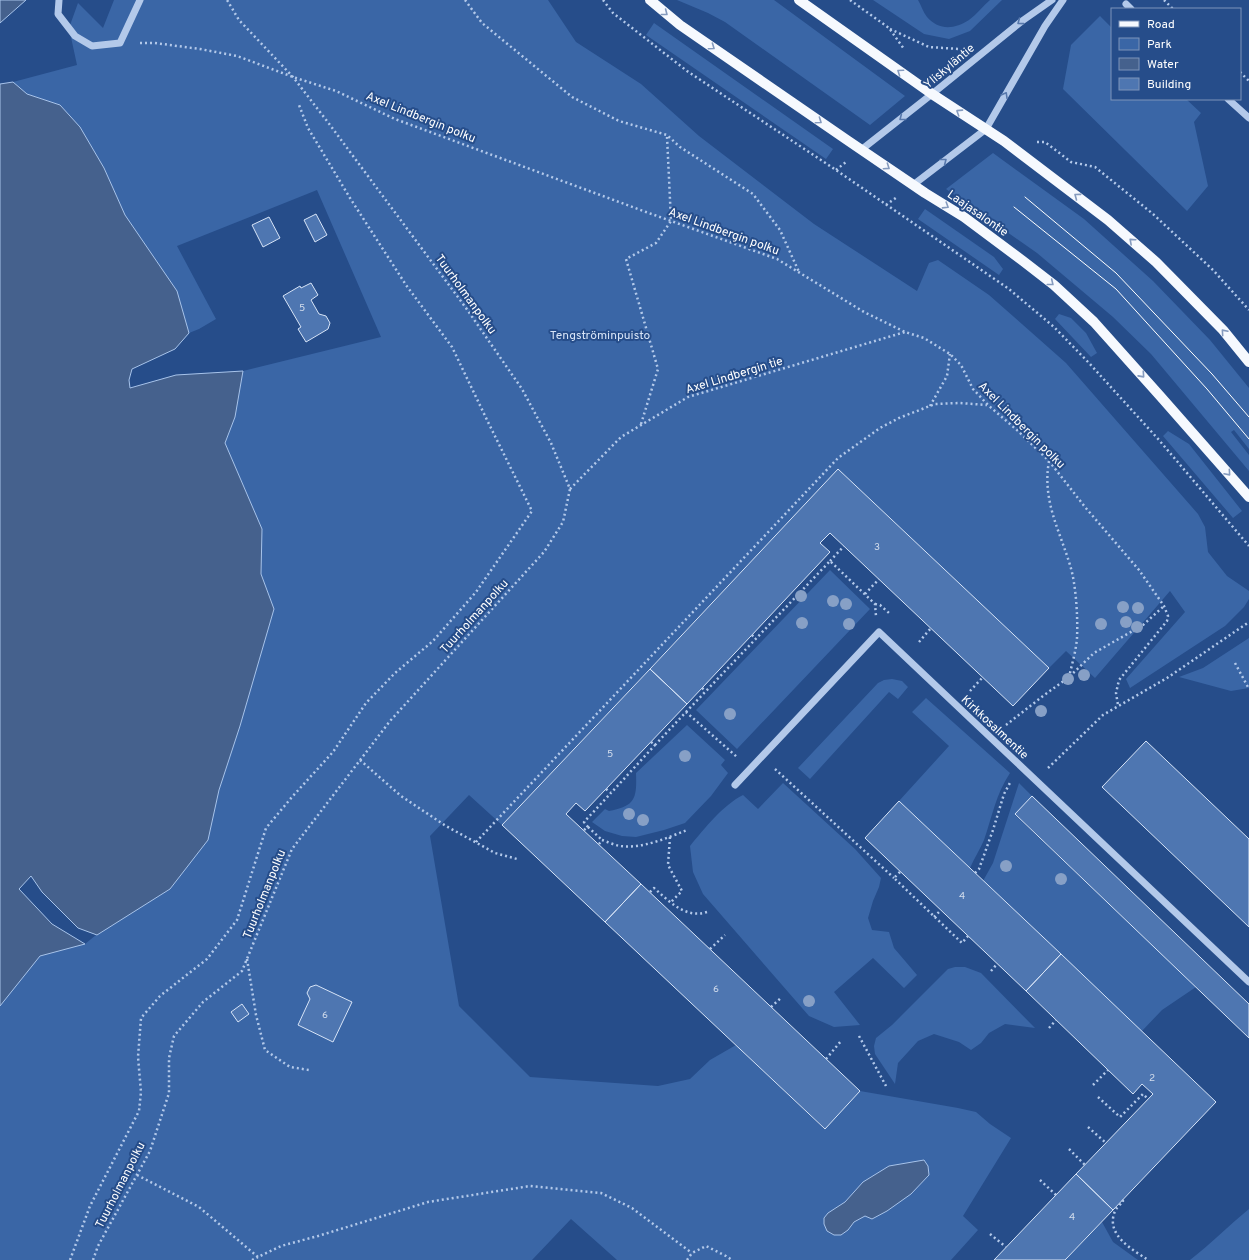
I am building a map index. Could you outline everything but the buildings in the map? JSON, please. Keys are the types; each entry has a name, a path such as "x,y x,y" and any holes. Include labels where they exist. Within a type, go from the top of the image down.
{"main road":[{"name":"Laajasalontie","path":"650,0 680,25 861,150 964,217 1054,285 1094,322 1249,497"},
{"path":"799,0 932,94 1004,141 1108,220 1156,262 1223,330 1249,362"}],"street":[{"path":"59,0 58,14 75,36 92,46 120,42 140,0"},
{"name":"Yliskyläntie","path":"861,150 991,45 1052,0"},
{"path":"913,185 986,129 1045,26 1063,0"},
{"path":"1229,100 1249,118"},
{"path":"735,786 879,632"},
{"name":"Kirkkosalmentie","path":"879,632 1249,982"}],"path":[{"name":"Tuurholmanpolku","path":"94,1260 98,1246 150,1151 169,1093 169,1058 174,1036 203,1002 242,971 292,849 390,721 544,552 563,522 570,489 551,443 522,389 466,308 330,124 293,77 239,20 226,0"},
{"path":"465,0 482,23 572,97 619,121 667,135 680,147 753,194 780,230 800,273"},
{"path":"603,0 613,13 687,71 830,166 1008,289 1054,327 1159,440 1249,546"},
{"path":"850,0 889,28 929,47 959,49 991,45"},
{"path":"1164,0 1172,8"},
{"path":"889,28 907,53"},
{"name":"Axel Lindbergin polku","path":"120,42 155,43 237,56 336,91 395,119 777,259 864,312 905,332 924,338 950,354 961,364 973,389 988,405 1049,461 1085,507 1139,570 1164,606"},
{"path":"1241,73 1249,81"},
{"path":"70,1260 90,1206 139,1111 141,1092 138,1057 141,1018 160,996 207,959 237,920 266,828 333,752 366,704 395,673 433,641 476,592 532,511 452,347 406,285 355,205 308,128 299,105"},
{"path":"641,425 658,369 626,260 656,244 672,221 667,135"},
{"path":"1045,142 1071,162 1095,167 1147,209 1213,270 1249,310"},
{"name":"Axel Lindbergin tie","path":"570,489 621,437 688,397 905,332"},
{"path":"930,406 947,376 950,354"},
{"path":"476,842 838,458 880,428 899,418 930,406 936,404 959,403 988,405"},
{"path":"1049,461 1046,474 1048,500 1071,566 1076,600 1077,638 1069,677"},
{"path":"687,830 664,840 633,846 620,846 602,840 584,822 844,546"},
{"path":"830,560 875,604 880,605 889,613"},
{"path":"808,576 812,579"},
{"path":"865,594 880,579"},
{"path":"875,604 879,632"},
{"path":"1006,725 1042,696 1069,677 1094,653 1143,625 1164,606 1168,616 1167,622 1119,680 1116,693 1118,705"},
{"path":"1036,780 1103,715 1167,678 1249,622"},
{"path":"919,642 931,628"},
{"path":"752,635 755,639"},
{"path":"1235,663 1249,689"},
{"path":"970,691 983,677"},
{"path":"702,688 706,691"},
{"path":"686,712 750,769"},
{"path":"651,742 655,745"},
{"path":"762,756 962,943 968,936"},
{"path":"360,760 401,796 446,826 495,853 517,859"},
{"path":"975,873 979,869 991,837 1004,794 1012,780"},
{"path":"606,789 611,793"},
{"path":"584,830 588,827"},
{"path":"670,837 668,865 682,892 671,902"},
{"path":"598,844 602,840"},
{"path":"894,878 900,872"},
{"path":"650,892 654,888 681,910 690,914 699,915 707,912"},
{"path":"934,917 941,910"},
{"path":"710,950 725,935"},
{"path":"247,958 256,1015 266,1050 290,1067 309,1070"},
{"path":"990,971 997,964"},
{"path":"771,1007 782,997"},
{"path":"1049,1028 1056,1020"},
{"path":"859,1036 886,1086"},
{"path":"826,1059 841,1041"},
{"path":"1093,1085 1108,1070"},
{"path":"1098,1097 1120,1117 1143,1094 1148,1099"},
{"path":"1088,1127 1106,1143"},
{"path":"1069,1149 1085,1165"},
{"path":"137,1175 200,1207 258,1257"},
{"path":"1040,1180 1056,1195"},
{"path":"252,1260 281,1246 428,1202 530,1186 601,1193 632,1208 692,1253"},
{"path":"1122,1200 1123,1201 1115,1210 1113,1218 1114,1229 1124,1243 1148,1260"},
{"path":"990,1234 1006,1247"},
{"path":"687,1260 692,1253 706,1246 732,1260"}],"green space":[{"name":"Tengströminpuisto","path":"114,0 548,0 576,42 641,84 699,136 814,224 917,291 929,263 938,260 989,295 1066,363 1198,514 1205,527 1208,552 1227,576 1249,591 1249,599 1244,607 1225,626 1130,688 1126,679 1185,612 1170,591 1095,678 1066,651 1049,668 838,469 502,825 469,795 430,836 459,1006 530,1077 658,1086 690,1079 710,1060 736,1045 824,1129 860,1091 976,1112 990,1124 1011,1138 963,1216 978,1230 951,1260 617,1260 571,1219 532,1260 0,1260 0,898 19,889 52,924 85,944 96,935 78,928 42,892 176,375 243,371 381,337 317,190 177,246 216,319 189,333 175,349 0,84 77,65 69,28 78,3 103,28"},
{"path":"677,0 774,0 905,96 870,125 725,22"},
{"path":"873,0 918,0 927,17 932,22 937,25 953,27 969,20 990,0 1002,0 970,31 949,39 924,34"},
{"path":"1100,16 1111,27 1111,100 1187,100 1201,113 1194,122 1208,186 1187,211 1063,89 1071,45"},
{"path":"654,23 833,149 826,159 646,35"},
{"path":"993,153 1084,219 1153,281 1210,340 1249,388 1249,449 1234,430 1231,432 1249,455 1249,471 1151,354 1113,317 1037,253 946,189"},
{"path":"925,209 994,257 1003,269 999,275 918,219"},
{"path":"1059,314 1071,318 1086,333 1097,353 1091,357 1055,319"},
{"path":"1168,431 1189,444 1242,511 1233,518 1163,436"},
{"path":"830,570 870,609 737,749 696,710"},
{"path":"1249,638 1249,688 1231,691 1179,677 1203,668"},
{"path":"892,679 902,681 908,687 898,699 889,692 810,779 798,768 878,683 884,680"},
{"path":"926,698 1010,773 1001,789 984,840 970,868 899,801 949,746 912,712"},
{"path":"687,725 725,760 721,765 728,773 711,796 685,823 636,837 622,836 605,831 592,822 605,809 609,811 618,809 629,804 633,800 636,789 636,773"},
{"path":"783,783 855,849 881,878 868,918 872,930 889,932 894,948 917,975 904,988 873,958 834,992 860,1025 834,1027 809,1016 703,894 693,872 690,846 721,811 743,795 758,809"},
{"path":"1019,783 1032,796 1015,815 1196,987 1162,1010 1141,1032 983,881 993,863"},
{"path":"965,967 981,973 1035,1028 1005,1024 989,1033 981,1043 971,1050 959,1042 934,1034 918,1041 898,1063 895,1084 875,1054 874,1046 876,1038 892,1025 948,969"},
{"path":"1249,1209 1249,1260 1190,1260 1234,1221"},
{"path":"1102,1222 1113,1242 1138,1260 1065,1260"}],"water":[{"path":"0,0 26,0 0,23"},
{"path":"13,82 27,94 60,105 80,127 104,168 125,215 177,291 189,333 175,349 132,369 129,380 130,388 176,375 243,371 235,417 225,443 262,529 261,574 274,609 240,726 219,790 208,840 170,889 97,935 78,928 42,892 31,876 19,889 52,924 85,944 40,956 0,1006 0,84"},
{"path":"924,1160 928,1166 929,1175 911,1194 887,1211 872,1219 865,1216 854,1222 848,1230 841,1235 834,1235 827,1231 824,1224 824,1218 828,1213 845,1202 863,1182 889,1166"}],"tram line":[{"path":"1025,197 1116,273 1212,374 1249,417"},
{"path":"1014,207 1116,289 1207,389 1249,439"}]}
